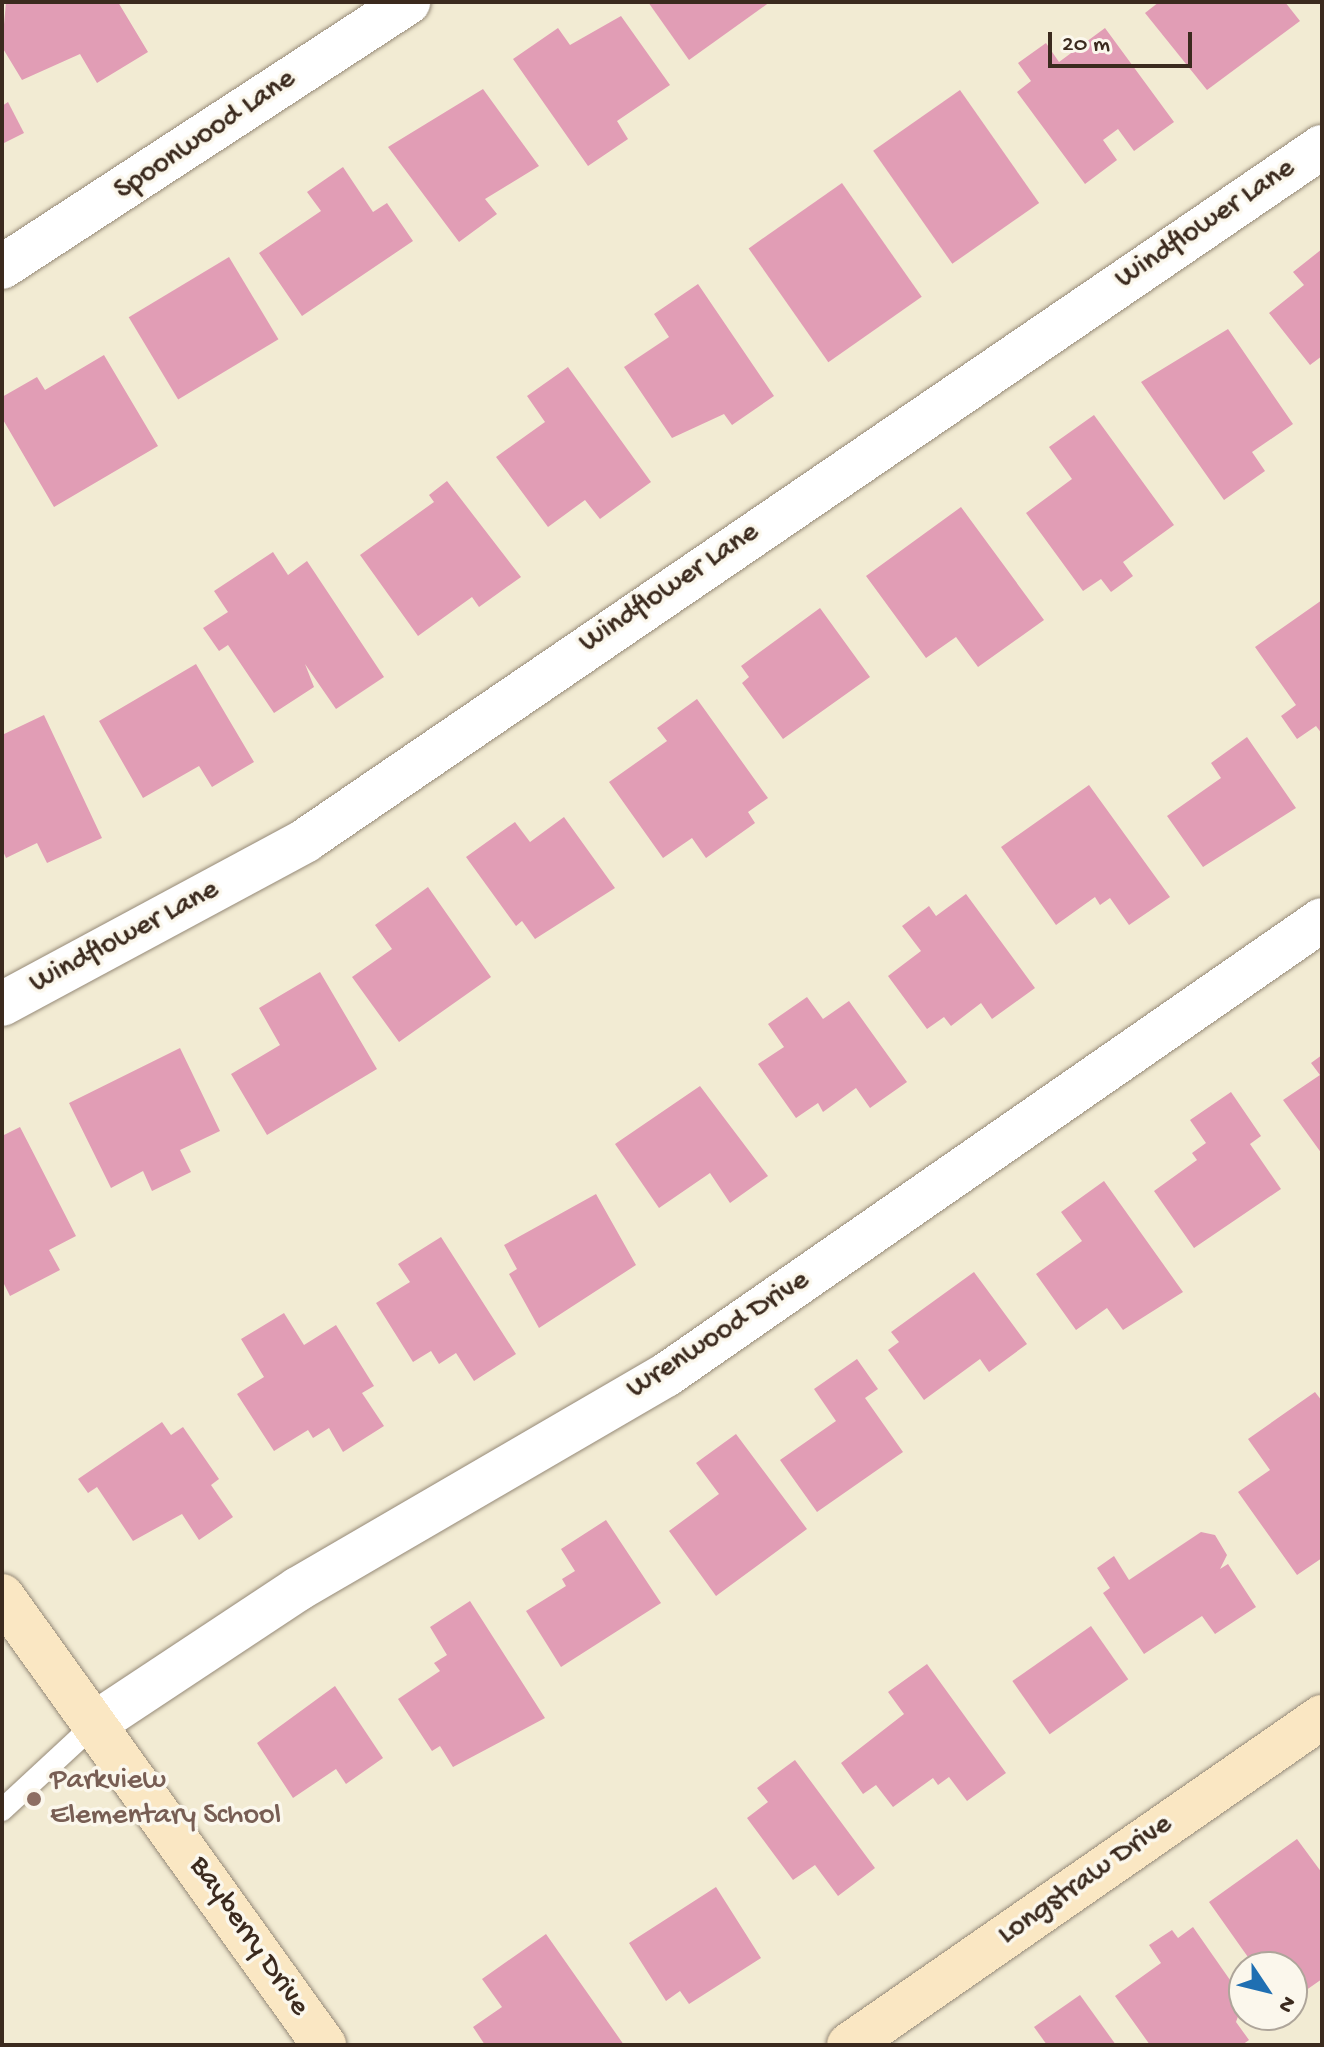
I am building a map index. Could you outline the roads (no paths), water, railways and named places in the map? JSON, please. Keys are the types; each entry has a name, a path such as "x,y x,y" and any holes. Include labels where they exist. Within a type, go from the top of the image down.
{"street":[{"name":"Spoonwood Lane","path":"2,267 408,2"},
{"name":"Windflower Lane","path":"2,1004 306,840 1322,147"},
{"name":"Wrenwood Drive","path":"97,1722 298,1589 666,1375 1322,920"},
{"name":"Bayberry Drive","path":"2,1596 97,1722 324,2045"},
{"name":"Longstraw Drive","path":"849,2045 1322,1717"}],"lane":[{"path":"2,1810 97,1722"}],"place":[{"name":"Parkview Elementary School","path":"34,1799"}]}
